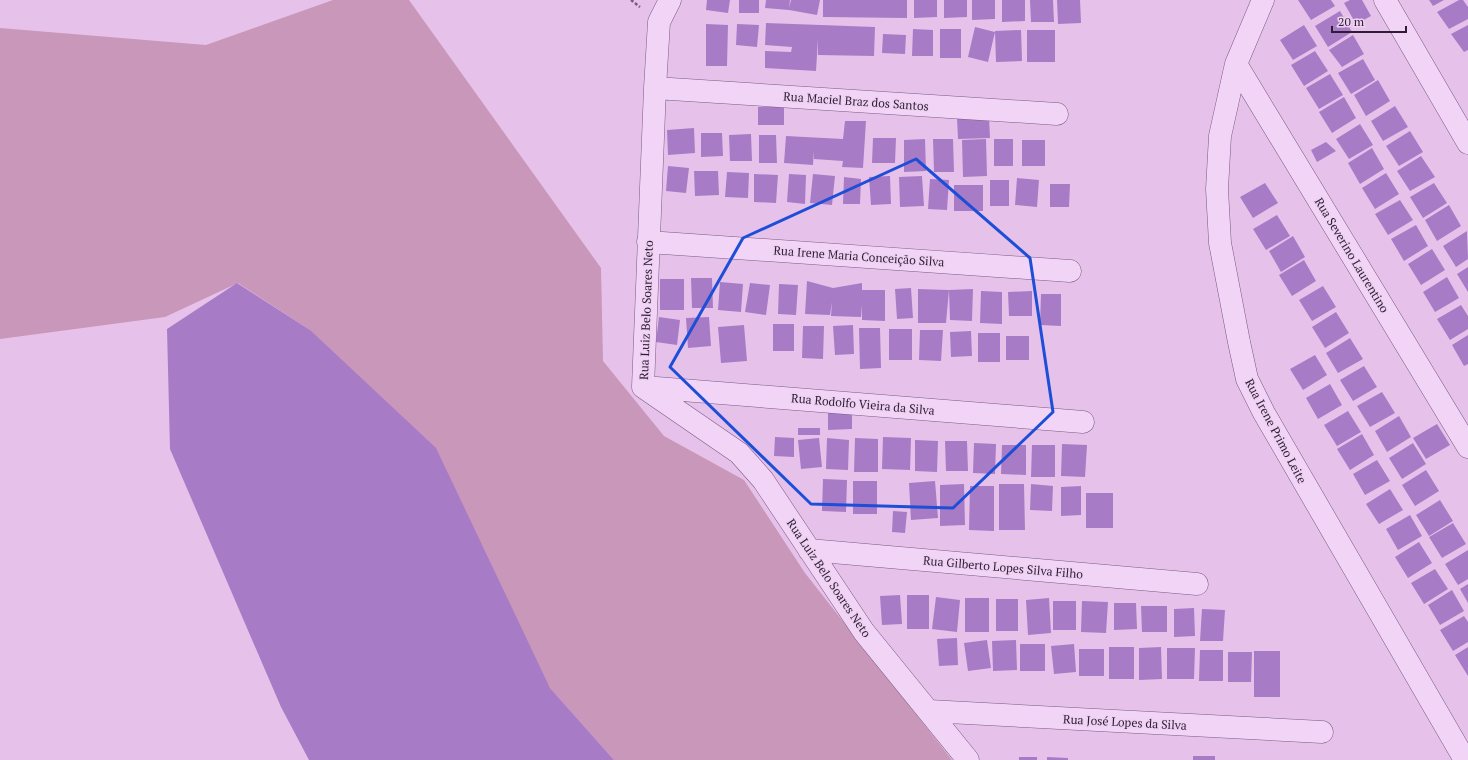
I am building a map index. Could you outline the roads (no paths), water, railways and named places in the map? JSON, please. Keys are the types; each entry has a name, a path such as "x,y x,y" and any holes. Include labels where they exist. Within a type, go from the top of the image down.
{"street":[{"name":"Rua Luiz Belo Soares Neto","path":"670,0 659,22 648,242 643,386 739,453 763,480 864,632 968,760"},
{"name":"Rua Irene Primo Leite","path":"1263,0 1236,64 1220,136 1217,189 1220,242 1247,379 1264,413 1464,750"},
{"path":"1385,0 1468,143"},
{"name":"Rua Severino Laurentino","path":"1236,64 1468,447"},
{"name":"Rua Maciel Braz dos Santos","path":"655,88 1057,114"},
{"name":"Rua Irene Maria Conceição Silva","path":"648,242 1070,271"},
{"name":"Rua Rodolfo Vieira da Silva","path":"643,386 1084,422"},
{"name":"Rua Gilberto Lopes Silva Filho","path":"809,550 1197,584"},
{"name":"Rua José Lopes da Silva","path":"928,711 1322,732"}]}
